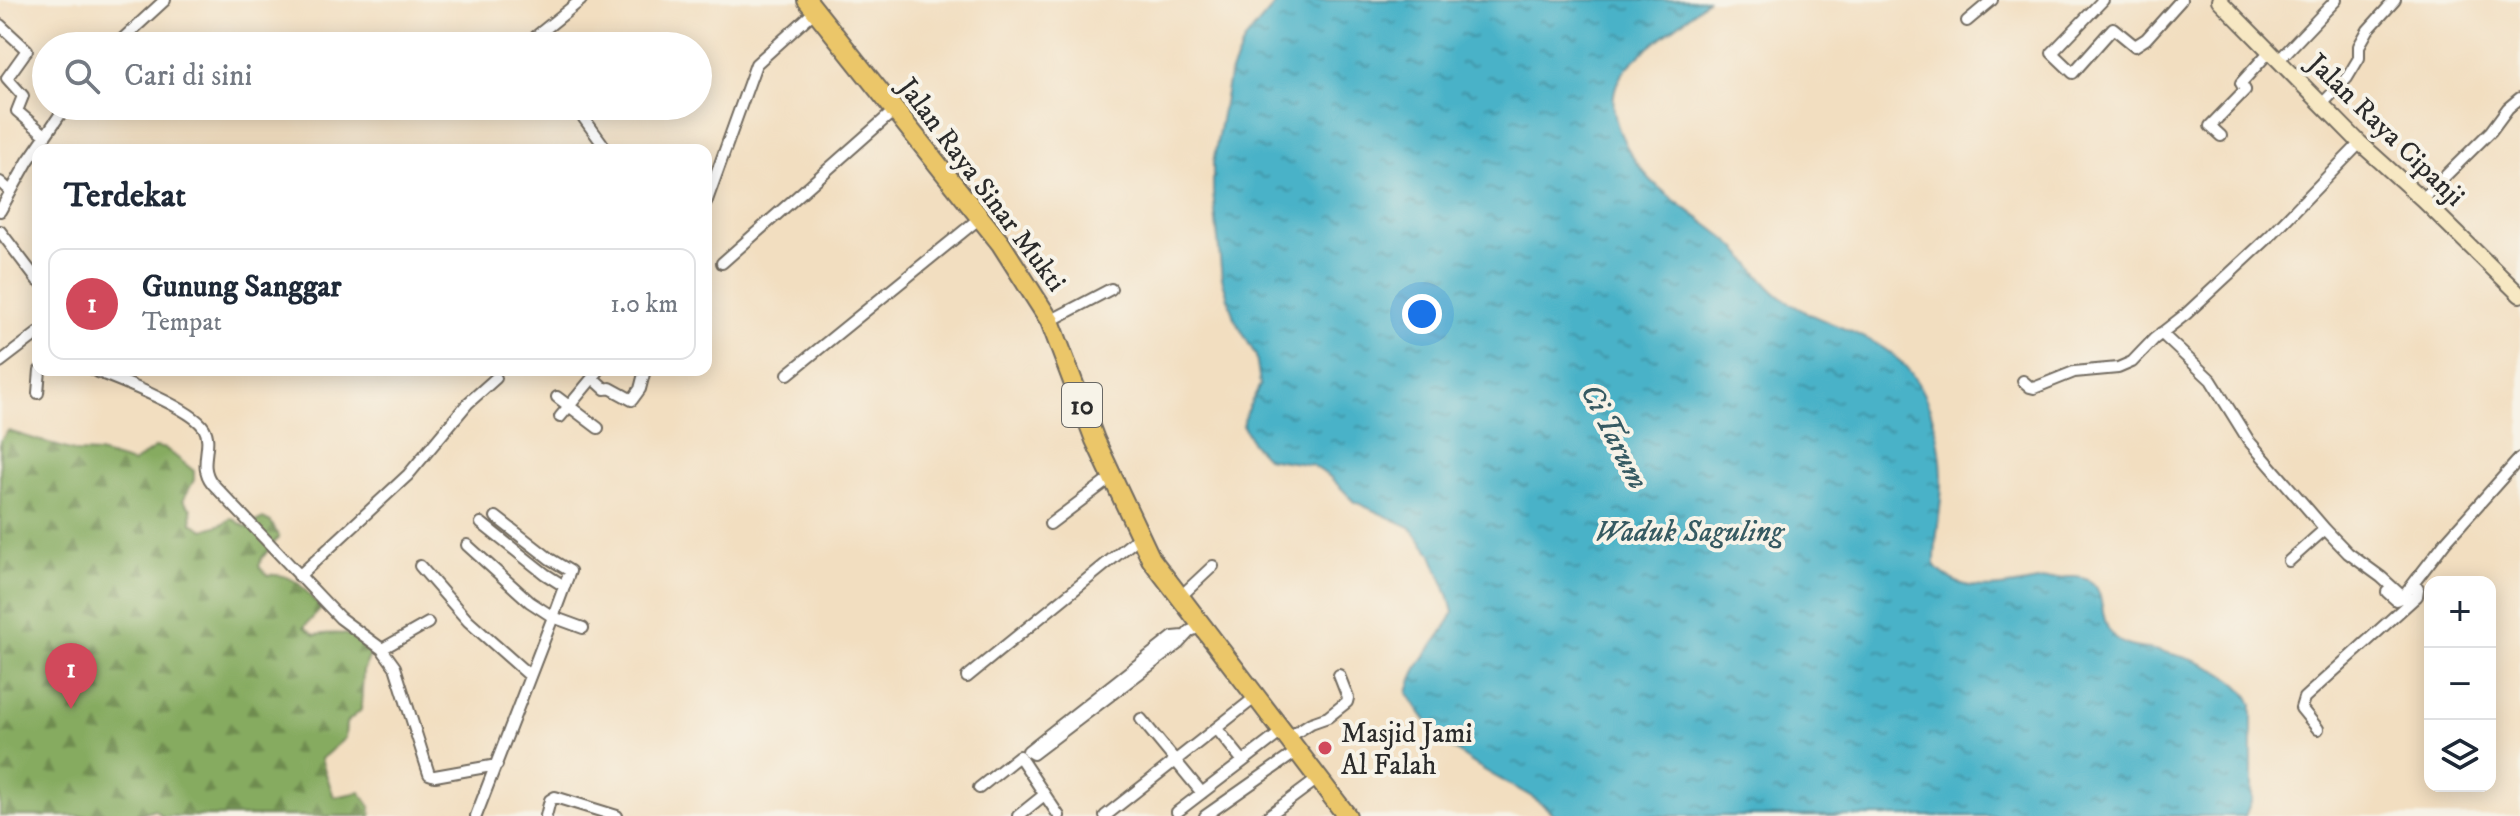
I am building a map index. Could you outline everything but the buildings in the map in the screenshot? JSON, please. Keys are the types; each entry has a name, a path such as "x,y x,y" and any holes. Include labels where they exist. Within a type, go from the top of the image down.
{"highway":[{"name":"Jalan Raya Sinar Mukti","path":"811,6 981,217 1050,321 1111,478 1151,559 1347,816"}],"main road":[{"name":"Jalan Raya Cipanji","path":"2219,0 2360,143 2520,295"}],"street":[{"path":"130,32 165,0"},
{"path":"541,32 581,0"},
{"path":"1967,21 1992,0"},
{"path":"2103,0 2052,53 2073,73 2113,28 2135,46 2146,39 2181,0"},
{"path":"2221,136 2210,126 2245,90 2241,83 2244,77 2274,56 2336,0"},
{"path":"2322,104 2347,78 2359,58 2359,46 2368,30 2395,0"},
{"path":"712,186 756,64 811,6"},
{"path":"0,25 27,50 7,78 23,96 17,111 44,134"},
{"path":"2422,199 2520,98"},
{"path":"722,263 895,110"},
{"path":"38,144 55,120"},
{"path":"585,120 603,144"},
{"path":"2023,381 2034,388 2074,372 2122,366 2135,359 2269,237 2360,143"},
{"path":"0,211 32,154"},
{"path":"0,182 10,191"},
{"path":"788,374 981,217"},
{"path":"0,231 32,273"},
{"path":"1050,321 1111,289"},
{"path":"2161,333 2211,380 2255,448 2325,529 2348,553 2403,597"},
{"path":"0,362 32,338"},
{"path":"38,393 39,376"},
{"path":"108,376 155,395 202,425 207,439 204,467 207,478 340,618 382,649 395,667 429,774 435,776 497,765"},
{"path":"560,417 594,376"},
{"path":"597,376 605,389 610,388 632,400 640,389 643,376"},
{"path":"299,576 408,475 468,403 496,378"},
{"path":"557,397 598,428"},
{"path":"2387,592 2396,600 2403,597 2446,541 2520,458"},
{"path":"1050,524 1111,478"},
{"path":"476,816 570,571 496,517"},
{"path":"481,523 564,586"},
{"path":"2289,561 2325,529"},
{"path":"967,677 1139,537"},
{"path":"467,545 530,602 553,617 583,628"},
{"path":"420,566 468,621 529,675"},
{"path":"1181,596 1213,566"},
{"path":"2318,729 2301,708 2302,701 2417,596 2418,589 2414,583"},
{"path":"382,649 428,623"},
{"path":"1107,694 1028,749 1030,754 1178,639 1203,626"},
{"path":"1205,816 1290,739 1347,702 1339,675"},
{"path":"1105,816 1257,696"},
{"path":"1141,719 1202,793"},
{"path":"1217,729 1243,761"},
{"path":"1177,812 1243,761 1290,739"},
{"path":"979,788 1019,756 1059,816"},
{"path":"1274,814 1319,778"},
{"path":"1018,816 1044,795"},
{"path":"546,816 550,800 555,797 617,816"}],"green space":[{"path":"8,431 77,452 99,453 133,463 156,447 166,449 194,471 194,480 183,500 191,509 192,523 204,530 231,518 246,527 263,518 271,522 279,537 262,558 259,567 268,575 293,580 321,609 304,627 315,635 332,633 354,637 370,655 363,671 361,710 346,723 345,738 321,759 334,797 360,792 370,806 371,816 162,816 154,809 135,816 0,816 0,441"}],"water":[{"name":"Waduk Saguling","path":"1279,0 1707,0 1634,61 1618,81 1614,93 1616,120 1634,159 1660,189 1736,248 1781,297 1882,347 1911,373 1930,409 1940,449 1942,487 1935,566 1950,578 1983,588 2057,578 2087,580 2095,585 2106,624 2119,641 2181,656 2211,667 2237,683 2252,705 2252,799 2245,816 1555,816 1533,798 1477,766 1451,747 1429,724 1408,693 1416,669 1453,613 1432,555 1410,527 1355,502 1330,477 1312,465 1266,458 1252,443 1243,426 1246,412 1260,385 1256,356 1234,318 1222,278 1213,163 1229,76 1245,40"}],"place":[{"name":"Gunung Sanggar","path":"71,709"},
{"name":"Masjid Jami Al Falah","path":"1325,748"}],"water label":[{"name":"Ci Tarum","path":"1615,436"}]}
